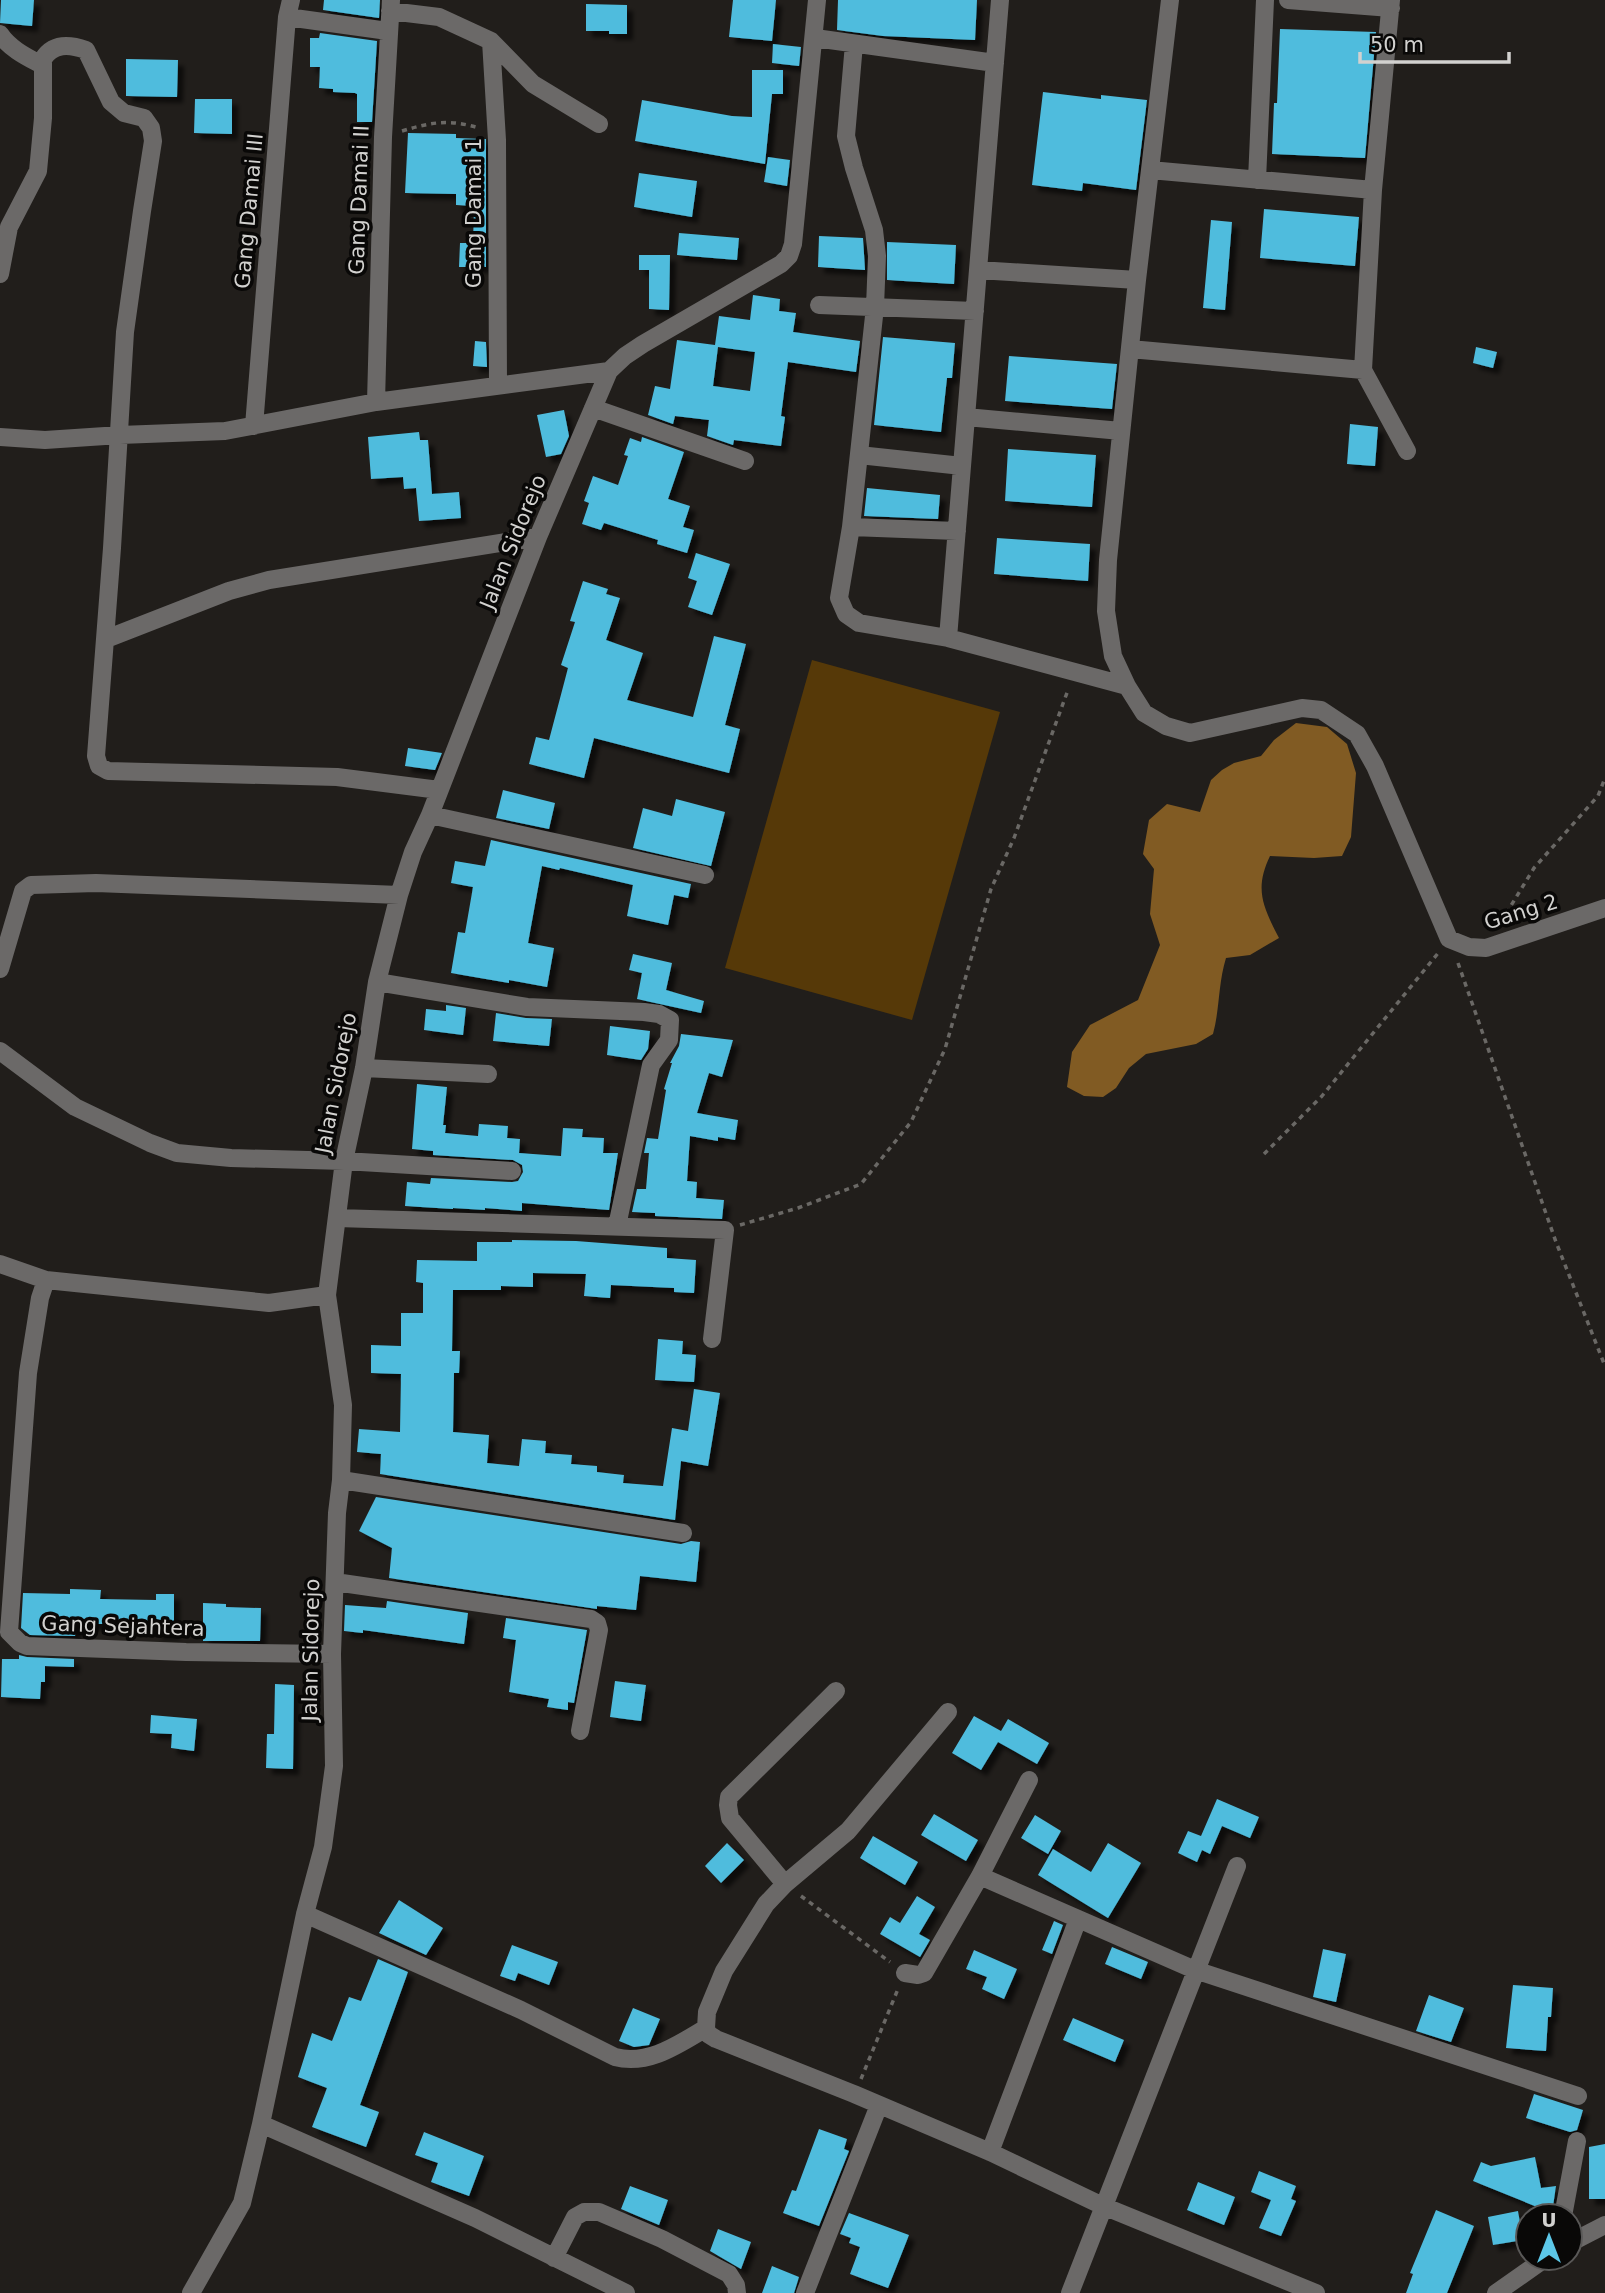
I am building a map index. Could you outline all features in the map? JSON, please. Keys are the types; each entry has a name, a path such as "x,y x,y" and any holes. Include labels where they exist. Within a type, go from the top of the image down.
{"street":[{"name":"Jalan Sidorejo","path":"191,2293 242,2203 305,1914 323,1847 334,1766 332,1654 344,1405 327,1295 344,1161 364,1068 377,982 399,895 413,852 430,815 538,537 609,371 643,344 781,264 789,256 793,244 817,0"},
{"path":"948,638 1000,0"},
{"path":"1170,0 1108,560 1106,611 1113,656 1144,713 1166,726 1190,733 1302,708 1321,710 1357,734 1375,766 1450,939"},
{"path":"1256,180 1265,0"},
{"path":"1288,0 1391,4 1373,190 1363,370 1407,451"},
{"path":"390,6 439,17 491,41 533,83 599,124"},
{"name":"Gang Damai II","path":"376,402 383,137 390,6"},
{"path":"289,8 388,32"},
{"name":"Gang Damai III","path":"254,426 289,8"},
{"path":"0,34 18,51 42,65"},
{"path":"815,38 995,63"},
{"name":"Gang Damai 1","path":"491,41 497,140 498,386"},
{"path":"854,44 846,136 874,230 877,256 875,307 859,455 839,598 846,614 859,623 948,638 1127,686"},
{"path":"0,274 2,252 9,227 38,172 43,118 42,65 47,52 56,47 76,46 86,50 111,102 124,113 144,118 151,128 153,141 125,332 96,756 99,766 108,771 338,777 439,790"},
{"path":"1150,170 1373,190"},
{"path":"978,270 1137,280"},
{"path":"819,306 975,311"},
{"path":"1130,349 1363,370"},
{"path":"0,437 45,440 225,431 376,402 609,371"},
{"path":"593,408 745,461"},
{"path":"966,417 1121,431"},
{"path":"859,455 962,466"},
{"path":"851,527 957,531"},
{"path":"106,639 229,591 269,580 538,537"},
{"path":"430,815 705,875"},
{"path":"0,969 23,891 31,885 96,883 399,895"},
{"name":"Gang 2","path":"1450,939 1469,947 1486,948 1605,908"},
{"path":"377,982 527,1007 644,1012 659,1014 670,1020 669,1040 651,1065 617,1226"},
{"path":"0,1051 75,1107 177,1153 512,1171"},
{"path":"364,1068 488,1074"},
{"path":"338,1218 725,1230 712,1339"},
{"path":"0,1264 46,1280 269,1303 327,1295"},
{"name":"Gang Sejahtera","path":"46,1280 40,1298 28,1373 6,1576 9,1632 27,1646 332,1654"},
{"path":"341,1479 683,1533"},
{"path":"335,1582 591,1619 597,1623 599,1630 580,1731"},
{"path":"785,1884 730,1818 729,1797 836,1691"},
{"path":"948,1712 848,1831 785,1884 766,1904 724,1970 707,2012 708,2034 990,2152 1103,2206 1316,2293"},
{"path":"905,1973 924,1973 980,1876 1030,1780"},
{"path":"1070,2293 1237,1866"},
{"path":"980,1876 1195,1970 1578,2096"},
{"path":"305,1914 521,2010 615,2057 629,2061 652,2056 706,2028"},
{"path":"990,2152 1078,1919"},
{"path":"805,2293 878,2105"},
{"path":"261,2124 474,2218 626,2293"},
{"path":"1566,2202 1577,2141"},
{"path":"554,2258 575,2217 584,2212 599,2212 663,2239 729,2274 736,2285 737,2293"},
{"path":"1584,2236 1605,2225"},
{"path":"1496,2293 1526,2272"}],"path":[{"path":"383,137 442,121 461,122 482,129 497,140"},
{"path":"725,1230 798,1208 861,1184 911,1122 945,1049 991,889 1014,838 1074,673"},
{"path":"1486,948 1534,868 1598,796 1605,778"},
{"path":"1264,1154 1322,1096 1450,939"},
{"path":"1450,939 1556,1242 1605,1366"},
{"path":"785,1884 905,1973 854,2094"}],"shaded area":[{"path":"812,660 1000,712 912,1020 725,968"},
{"path":"1296,723 1327,727 1347,744 1356,773 1351,837 1342,856 1270,856 1262,878 1262,898 1279,938 1250,955 1226,958 1213,1034 1196,1044 1146,1054 1129,1068 1116,1088 1103,1097 1084,1096 1067,1087 1072,1052 1090,1025 1138,1000 1160,945 1150,914 1154,869 1143,854 1149,820 1167,804 1200,812 1211,780 1234,763 1261,756 1274,740"}],"building":[{"path":"1,0 34,0 32,26 0,23"},
{"path":"324,0 380,0 379,18 323,10"},
{"path":"733,0 776,0 772,41 729,37"},
{"path":"838,0 977,0 975,40 883,36 837,30"},
{"path":"586,4 627,5 627,34 586,31"},
{"path":"1280,29 1376,32 1365,158 1272,154"},
{"path":"320,33 377,41 372,122 357,122 357,94 319,88 320,67 310,67 310,38 319,38"},
{"path":"773,44 801,47 799,66 772,63"},
{"path":"126,59 178,60 177,97 126,96"},
{"path":"752,70 783,70 783,94 772,94 765,164 635,141 642,100 752,117"},
{"path":"1043,92 1101,99 1101,95 1147,100 1136,190 1083,183 1082,191 1032,185"},
{"path":"195,99 232,99 232,134 194,133"},
{"path":"408,133 456,134 456,138 486,139 486,267 459,267 460,243 473,243 474,206 456,205 456,194 405,193"},
{"path":"768,157 790,160 787,186 764,182"},
{"path":"639,173 697,181 692,217 634,207"},
{"path":"1264,209 1359,217 1355,266 1260,258"},
{"path":"1211,220 1232,222 1225,310 1203,308"},
{"path":"679,233 739,238 737,260 677,255"},
{"path":"819,236 863,238 865,270 818,267"},
{"path":"887,242 956,245 954,284 887,280"},
{"path":"639,255 670,255 669,310 649,309 649,270 639,270"},
{"path":"753,295 780,299 779,311 796,313 793,332 860,341 856,372 788,362 781,416 785,417 781,446 734,440 733,445 707,436 709,420 675,416 673,424 648,415 655,386 670,389 677,340 715,345 719,316 750,320","holes":["718,347 755,352 750,391 713,386"]},
{"path":"883,337 955,343 952,378 947,378 941,432 874,425"},
{"path":"475,341 486,342 487,367 473,366"},
{"path":"1476,347 1497,352 1493,368 1473,363"},
{"path":"1009,356 1117,364 1112,409 1005,401"},
{"path":"564,410 569,436 561,454 546,457 537,415"},
{"path":"1350,424 1378,427 1375,466 1347,464"},
{"path":"419,432 420,440 428,440 432,494 459,492 461,518 419,521 416,488 404,489 403,477 371,479 368,437"},
{"path":"642,437 684,452 668,499 690,506 683,527 694,530 687,553 657,544 658,540 604,523 601,530 582,524 589,503 584,501 593,476 618,485 628,456 624,455 630,438 641,442"},
{"path":"1008,449 1096,455 1092,507 1005,501"},
{"path":"867,488 940,495 938,519 864,516"},
{"path":"997,538 1090,544 1088,581 994,574"},
{"path":"696,553 730,564 712,615 688,607 697,581 688,578"},
{"path":"583,581 608,589 606,594 620,598 606,640 643,653 627,700 693,717 714,636 746,644 725,725 740,729 729,773 594,738 584,778 529,764 536,737 549,740 568,668 561,665 575,622 570,621"},
{"path":"408,748 442,753 435,770 405,766"},
{"path":"503,790 555,803 549,829 496,818"},
{"path":"676,799 725,812 711,866 633,848 643,808 672,816"},
{"path":"491,840 691,884 688,898 674,895 668,925 627,916 633,885 542,866 528,943 554,948 547,987 451,973 458,932 465,933 473,887 451,883 455,861 485,866"},
{"path":"633,954 672,963 666,990 704,1001 701,1013 637,999 642,973 629,970"},
{"path":"446,1005 466,1008 463,1035 424,1030 426,1009 446,1011"},
{"path":"496,1013 552,1019 549,1046 493,1041"},
{"path":"610,1026 650,1031 648,1049 641,1060 607,1055"},
{"path":"681,1034 733,1040 722,1077 709,1073 697,1113 738,1120 735,1140 718,1137 718,1141 690,1136 687,1181 697,1182 696,1198 724,1200 722,1219 655,1216 655,1213 632,1212 637,1189 646,1189 649,1153 644,1153 647,1138 658,1139 666,1090 664,1089"},
{"path":"417,1084 447,1087 443,1125 446,1125 445,1133 478,1136 479,1124 508,1126 507,1138 520,1139 519,1153 561,1156 563,1128 583,1129 582,1137 604,1138 603,1153 618,1153 609,1210 522,1203 522,1211 405,1206 407,1182 430,1184 431,1178 512,1182 518,1181 523,1172 522,1165 513,1160 433,1155 433,1151 412,1149"},
{"path":"576,1241 667,1248 667,1258 696,1260 694,1293 674,1292 674,1288 611,1285 610,1298 584,1296 586,1274 533,1273 533,1287 501,1286 501,1290 453,1290 452,1351 460,1351 459,1373 454,1373 453,1432 489,1435 487,1463 519,1466 522,1439 546,1441 545,1453 572,1455 571,1464 597,1466 597,1472 624,1475 623,1483 663,1486 672,1428 688,1431 694,1389 720,1393 708,1466 681,1461 675,1520 380,1474 381,1454 357,1452 359,1429 400,1432 401,1374 371,1373 371,1345 401,1346 401,1313 423,1313 423,1283 416,1282 417,1260 477,1261 477,1242"},
{"path":"658,1339 683,1341 682,1354 696,1355 694,1382 655,1380"},
{"path":"376,1497 681,1544 700,1542 696,1582 640,1576 636,1610 597,1606 597,1609 389,1578 392,1548 359,1531"},
{"path":"70,1589 101,1590 100,1599 156,1600 156,1594 174,1594 174,1634 156,1634 156,1624 76,1624 75,1636 30,1635 21,1628 23,1593 70,1594"},
{"path":"387,1601 468,1613 464,1644 363,1630 363,1633 344,1631 345,1605 386,1608"},
{"path":"203,1603 261,1608 260,1641 203,1641"},
{"path":"506,1618 587,1630 574,1703 568,1702 568,1710 547,1707 549,1699 509,1692 516,1640 503,1638"},
{"path":"19,1655 74,1659 74,1667 45,1666 45,1682 41,1682 40,1699 1,1697 2,1659 19,1659"},
{"path":"615,1681 646,1685 641,1721 610,1717"},
{"path":"275,1684 294,1685 293,1769 266,1768 267,1734 274,1734"},
{"path":"151,1715 197,1719 194,1751 171,1748 172,1734 150,1733"},
{"path":"974,1716 1001,1731 1008,1719 1049,1743 1037,1764 998,1742 981,1770 952,1753"},
{"path":"1217,1799 1259,1817 1250,1838 1222,1826 1210,1854 1202,1850 1197,1862 1178,1853 1188,1831 1201,1836"},
{"path":"934,1814 978,1840 966,1861 921,1835"},
{"path":"1035,1815 1061,1831 1048,1854 1021,1838"},
{"path":"873,1836 918,1862 905,1885 860,1858"},
{"path":"727,1843 744,1860 721,1883 705,1866"},
{"path":"1108,1843 1141,1863 1108,1918 1038,1875 1053,1849 1091,1872"},
{"path":"917,1896 935,1907 919,1934 930,1940 920,1957 880,1934 890,1917 900,1923"},
{"path":"399,1900 443,1928 426,1955 379,1933"},
{"path":"1054,1921 1063,1925 1052,1954 1042,1950"},
{"path":"512,1945 558,1962 549,1985 518,1973 515,1981 500,1976"},
{"path":"1112,1947 1148,1962 1141,1979 1105,1964"},
{"path":"1323,1949 1346,1954 1336,2002 1313,1997"},
{"path":"974,1950 1017,1969 1004,1999 982,1989 987,1977 966,1969"},
{"path":"378,1959 408,1972 360,2105 379,2112 366,2147 312,2127 327,2088 298,2077 312,2033 332,2041 349,1997 361,2001"},
{"path":"1513,1985 1553,1988 1546,2051 1506,2048"},
{"path":"1429,1995 1464,2008 1451,2042 1416,2031"},
{"path":"633,2008 660,2019 649,2045 634,2047 619,2041"},
{"path":"1073,2018 1124,2040 1115,2062 1063,2040"},
{"path":"1534,2094 1583,2110 1577,2130 1570,2132 1526,2118"},
{"path":"819,2129 847,2139 844,2149 849,2151 819,2226 783,2213 792,2190 796,2191"},
{"path":"424,2132 484,2156 469,2196 431,2182 438,2163 415,2155"},
{"path":"1605,2144 1605,2199 1589,2199 1589,2147"},
{"path":"1535,2157 1541,2188 1556,2186 1554,2202 1525,2202 1473,2181 1481,2162 1491,2166"},
{"path":"1259,2171 1296,2186 1291,2199 1296,2201 1281,2236 1259,2228 1271,2200 1251,2192"},
{"path":"1198,2182 1235,2197 1224,2225 1187,2210"},
{"path":"630,2186 668,2200 659,2225 621,2209"},
{"path":"1436,2210 1474,2226 1447,2293 1406,2293 1413,2274 1410,2273"},
{"path":"1514,2212 1514,2242 1493,2245 1488,2217"},
{"path":"849,2213 909,2235 888,2288 850,2274 860,2247 849,2243 851,2238 840,2234"},
{"path":"718,2229 751,2242 741,2269 710,2251"},
{"path":"772,2266 799,2277 794,2293 762,2293"}]}
